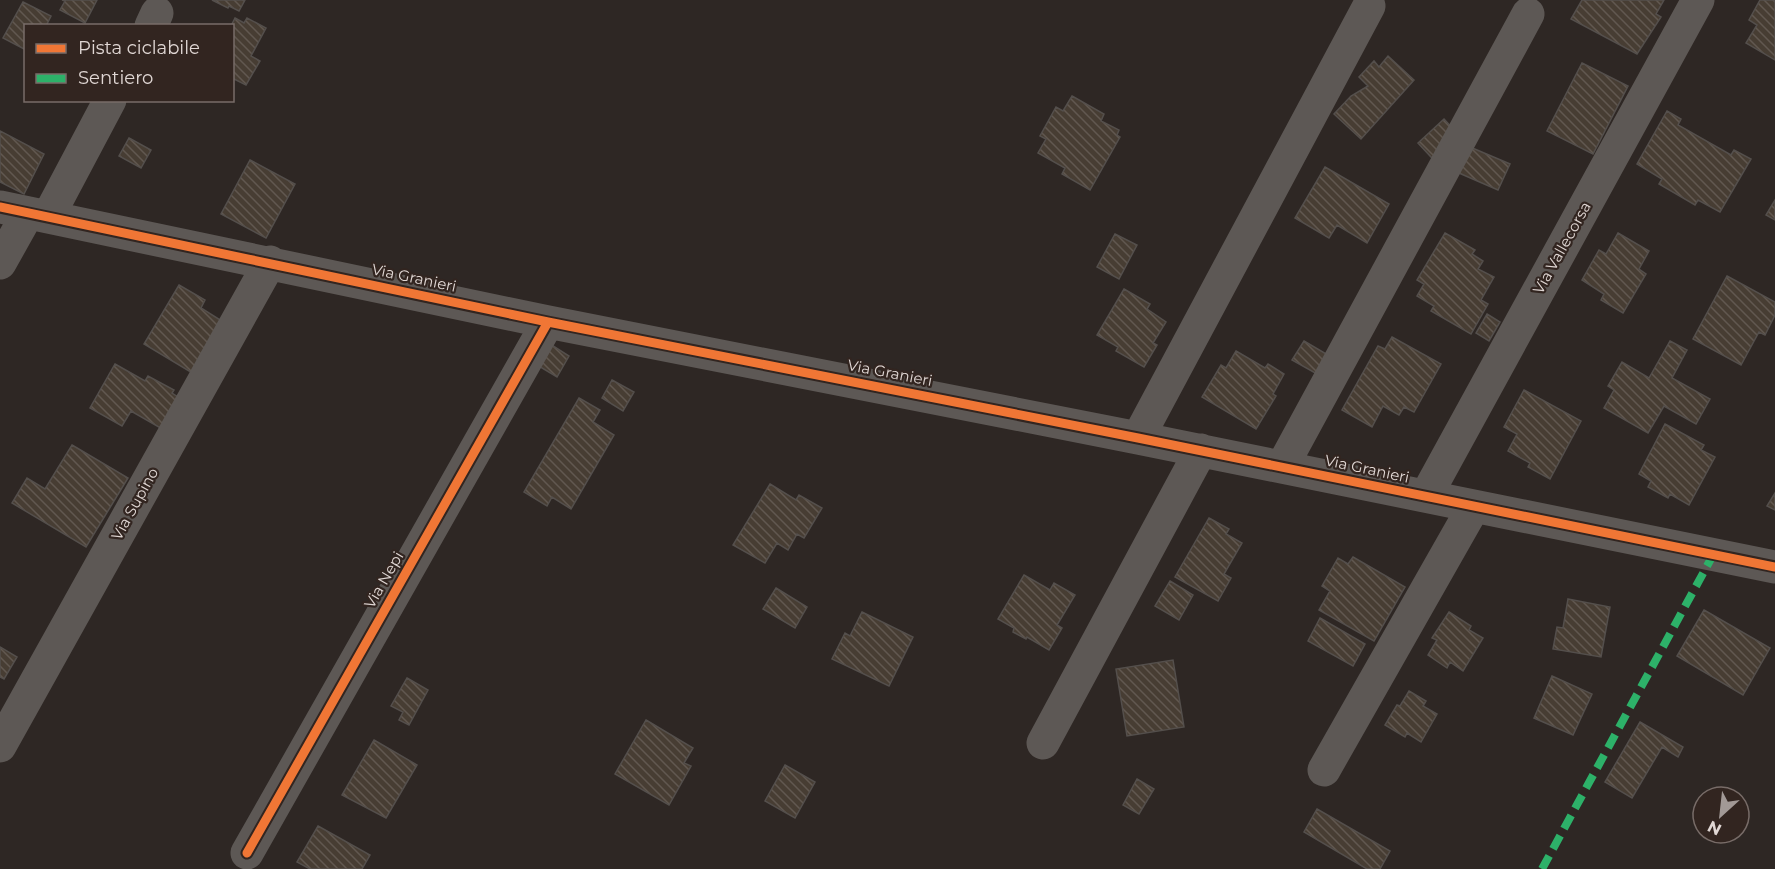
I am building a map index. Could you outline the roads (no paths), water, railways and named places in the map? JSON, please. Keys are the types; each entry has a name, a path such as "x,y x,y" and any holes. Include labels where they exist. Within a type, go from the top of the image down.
{"street":[{"name":"Via Vallecorsa","path":"1426,496 1698,0"},
{"path":"1138,438 1369,6"},
{"path":"1282,467 1528,14"},
{"path":"0,263 26,212 108,102"},
{"name":"Via Granieri","path":"26,212 548,322 1201,450 1775,567"},
{"name":"Via Supino","path":"0,746 270,262"},
{"name":"Via Nepi","path":"247,853 548,322"},
{"path":"1043,743 1201,450"},
{"path":"1324,770 1474,506"}]}
